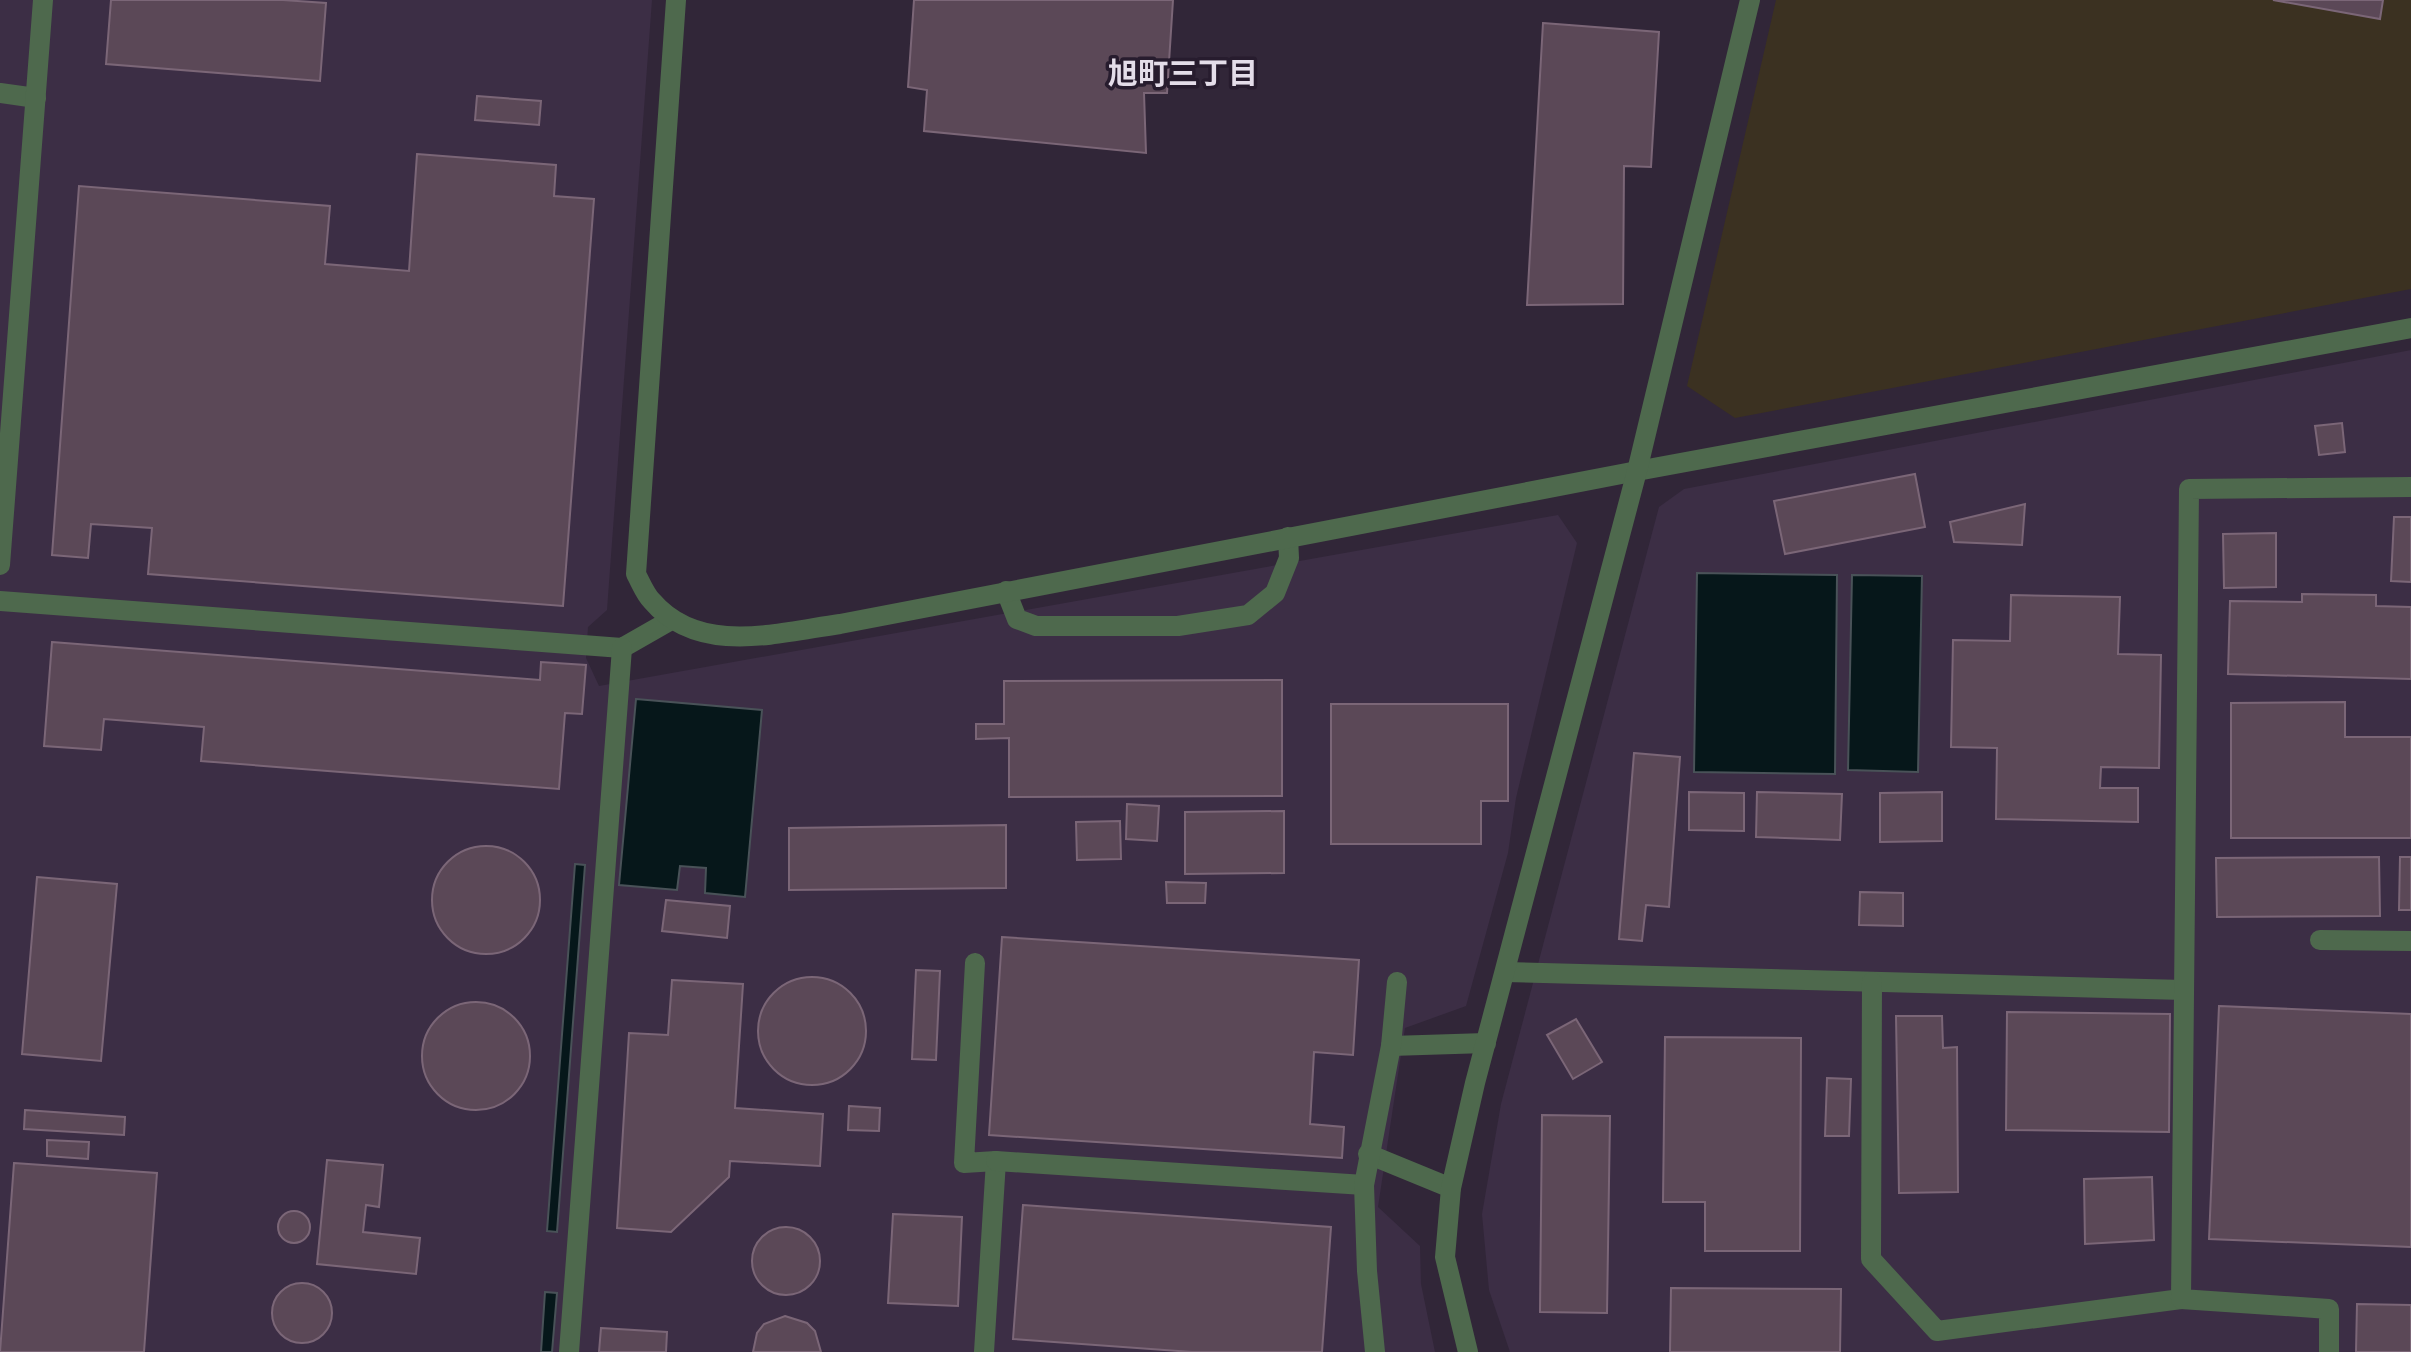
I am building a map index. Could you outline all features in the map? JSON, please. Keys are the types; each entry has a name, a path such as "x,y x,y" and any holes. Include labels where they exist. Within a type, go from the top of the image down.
{"street":[{"path":"0,565 43,0"},
{"path":"676,0 636,574 650,600 671,620 693,632 751,637 840,624 1637,471 2411,328"},
{"path":"1468,1352 1445,1257 1451,1188 1486,1043 1637,471 1750,0"},
{"path":"0,93 36,98"},
{"path":"2181,1299 2189,489 2411,487"},
{"path":"1006,591 1017,619 1036,626 1178,626 1248,615 1275,593 1289,558 1288,537"},
{"path":"0,601 622,648 671,620"},
{"path":"569,1352 622,648"},
{"path":"2320,940 2411,941"},
{"path":"975,963 964,1163 996,1161 1364,1185"},
{"path":"1505,972 2184,990"},
{"path":"1375,1352 1367,1271 1364,1185 1391,1046 1397,982"},
{"path":"1872,982 1871,1259 1937,1331 2181,1299 2329,1309 2329,1352"},
{"path":"1391,1046 1486,1043"},
{"path":"1368,1154 1451,1188"},
{"path":"984,1352 996,1161"}],"shaded area":[{"path":"0,0 652,0 607,610 588,627 586,658 599,686 1558,515 1577,543 1516,798 1508,853 1466,1006 1405,1028 1378,1207 1420,1246 1421,1284 1435,1352 0,1352"},
{"path":"1776,0 2411,0 2411,289 1735,418 1687,386"},
{"path":"2411,350 2411,1352 1510,1352 1489,1290 1482,1214 1501,1104 1659,507 1684,489"},
{"path":"1697,573 1837,575 1835,774 1694,772"},
{"path":"1852,575 1922,576 1918,772 1848,770"},
{"path":"636,699 762,710 745,897 705,893 706,868 680,866 677,890 619,885"},
{"path":"575,864 585,865 557,1232 547,1231"},
{"path":"545,1292 557,1293 552,1352 541,1352"}],"building":[{"path":"111,0 326,3 320,81 106,64"},
{"path":"914,0 1173,0 1167,93 1144,93 1146,153 924,131 927,90 908,87"},
{"path":"2273,0 2383,0 2380,19"},
{"path":"1543,23 1659,32 1651,167 1624,166 1623,304 1527,305"},
{"path":"477,96 541,101 539,125 475,120"},
{"path":"417,154 556,165 554,196 594,199 563,606 148,574 152,528 91,524 88,558 52,555 79,186 330,206 325,264 409,271"},
{"path":"2342,423 2345,452 2319,455 2315,426"},
{"path":"1915,474 1925,527 1785,554 1774,501"},
{"path":"2025,504 2022,545 1954,542 1950,522"},
{"path":"2394,517 2411,517 2411,582 2391,581"},
{"path":"2276,533 2276,587 2224,588 2223,534"},
{"path":"2302,594 2376,595 2376,606 2411,607 2411,679 2228,674 2230,601 2302,602"},
{"path":"2011,595 2120,597 2118,654 2161,655 2159,768 2101,767 2100,788 2138,788 2138,822 1996,819 1997,748 1951,747 1953,640 2010,641"},
{"path":"52,642 540,680 541,662 586,665 582,714 565,713 559,789 201,761 204,727 104,719 101,750 44,746"},
{"path":"1282,680 1282,796 1009,797 1009,738 976,739 976,724 1004,724 1004,681"},
{"path":"2345,702 2345,737 2411,737 2411,838 2231,838 2231,703"},
{"path":"1331,704 1508,704 1508,801 1481,801 1481,844 1331,844"},
{"path":"1634,753 1680,757 1669,907 1646,905 1642,941 1619,939"},
{"path":"1689,792 1744,793 1744,831 1689,830"},
{"path":"1757,792 1842,794 1840,840 1756,837"},
{"path":"1942,792 1942,841 1880,842 1880,793"},
{"path":"1127,804 1159,806 1157,841 1126,839"},
{"path":"1284,811 1284,873 1185,874 1185,812"},
{"path":"1120,821 1121,859 1077,860 1076,822"},
{"path":"1006,825 1006,888 789,890 789,828"},
{"path":"486,846 507,850 524,862 536,879 540,900 536,921 524,938 507,950 486,954 465,950 448,938 436,921 432,900 436,879 448,862 465,850"},
{"path":"2379,857 2380,916 2217,917 2216,858"},
{"path":"2400,857 2411,857 2411,910 2399,910"},
{"path":"37,877 117,884 101,1061 22,1054"},
{"path":"1166,882 1206,883 1205,903 1167,903"},
{"path":"1860,892 1903,893 1903,926 1859,925"},
{"path":"666,900 730,906 727,938 662,931"},
{"path":"1002,937 1359,960 1353,1055 1314,1052 1310,1124 1344,1127 1342,1158 989,1135"},
{"path":"916,970 940,971 936,1060 912,1059"},
{"path":"812,977 833,981 850,993 862,1010 866,1031 862,1052 850,1069 833,1081 812,1085 791,1081 774,1069 762,1052 758,1031 762,1010 774,993 791,981"},
{"path":"672,980 743,984 735,1108 823,1114 820,1166 730,1161 729,1177 671,1232 617,1228 629,1033 668,1035"},
{"path":"476,1002 497,1006 514,1018 526,1035 530,1056 526,1077 514,1094 497,1106 476,1110 455,1106 438,1094 426,1077 422,1056 426,1035 438,1018 455,1006"},
{"path":"2219,1006 2411,1014 2411,1247 2209,1239"},
{"path":"2007,1012 2170,1014 2169,1132 2006,1130"},
{"path":"1896,1016 1942,1016 1943,1048 1957,1047 1958,1192 1899,1193"},
{"path":"1576,1019 1602,1062 1573,1079 1547,1035"},
{"path":"1665,1037 1801,1038 1800,1251 1705,1251 1705,1202 1663,1202"},
{"path":"1827,1078 1851,1079 1849,1136 1825,1136"},
{"path":"849,1106 880,1108 879,1131 848,1130"},
{"path":"25,1110 125,1117 124,1135 24,1129"},
{"path":"1542,1115 1610,1116 1607,1313 1540,1312"},
{"path":"47,1140 89,1142 88,1159 47,1156"},
{"path":"327,1160 383,1165 379,1207 366,1205 363,1232 420,1238 416,1274 317,1264"},
{"path":"14,1163 157,1173 144,1352 0,1352"},
{"path":"2152,1177 2154,1240 2085,1244 2084,1179"},
{"path":"1023,1205 1331,1227 1322,1352 1192,1352 1013,1339"},
{"path":"294,1211 305,1216 310,1227 305,1238 294,1243 283,1238 278,1227 283,1216"},
{"path":"893,1214 962,1217 958,1306 888,1303"},
{"path":"793,1227 814,1242 820,1261 818,1274 810,1285 793,1295 779,1295 762,1285 754,1274 752,1254 762,1237 773,1229"},
{"path":"302,1283 314,1285 323,1292 330,1301 330,1325 323,1334 314,1341 302,1343 290,1341 281,1334 274,1325 272,1313 274,1301 281,1292 290,1285"},
{"path":"1671,1288 1841,1289 1840,1352 1670,1352"},
{"path":"2357,1304 2411,1305 2411,1352 2356,1352"},
{"path":"785,1316 807,1323 815,1331 821,1352 753,1352 757,1333 764,1324"},
{"path":"601,1328 667,1332 666,1352 599,1352"}],"district":[{"name":"旭町三丁目","path":"1183,75"}]}
